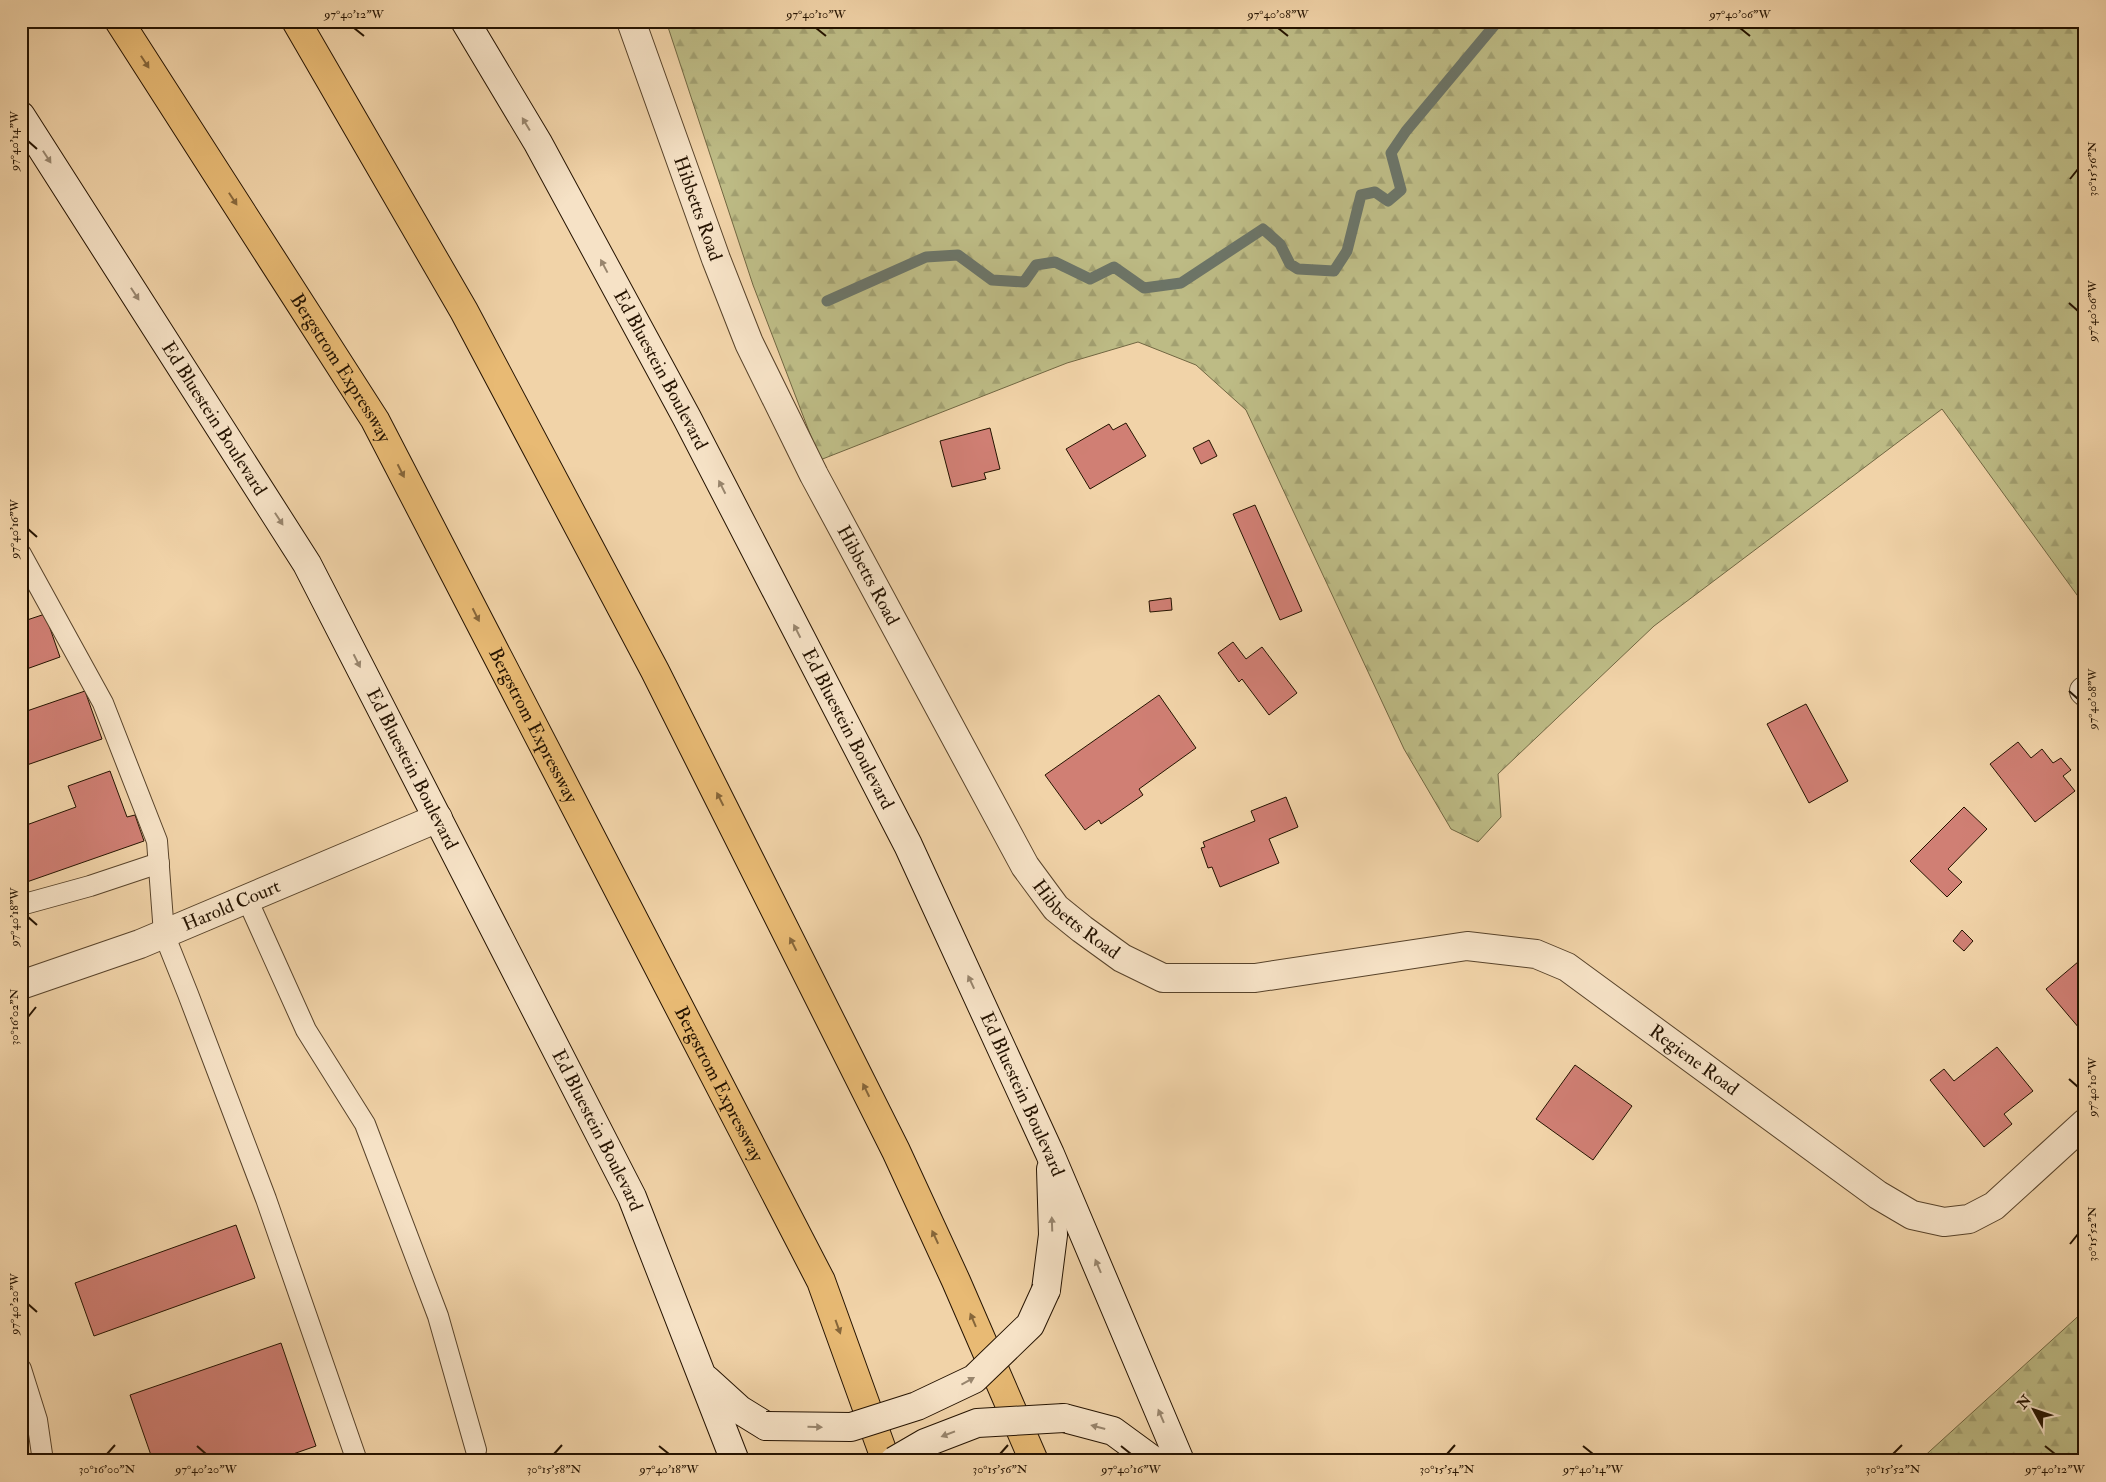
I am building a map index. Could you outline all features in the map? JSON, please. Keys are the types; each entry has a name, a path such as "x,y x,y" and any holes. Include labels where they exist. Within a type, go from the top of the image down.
{"highway":[{"name":"Bergstrom Expressway","path":"119,21 375,420 821,1281 886,1461"},
{"path":"296,21 464,311 655,671 896,1151 956,1281 1034,1461"}],"main road":[{"name":"Ed Bluestein Boulevard","path":"465,21 538,144 687,418 912,854 1050,1154 1180,1461"},
{"name":"Hibbetts Road","path":"631,21 716,259 750,343 814,475 1025,866 1056,908 1122,958 1163,978 1255,978"},
{"name":"Ed Bluestein Boulevard","path":"21,116 307,564 632,1197 735,1461"},
{"name":"Harold Court","path":"21,985 140,944 438,818"},
{"name":"Regiene Road","path":"1255,978 1467,946 1536,954 1567,967 1878,1195 1912,1215 1944,1222 1969,1219 1994,1206 2085,1123"},
{"path":"702,1376 740,1410 766,1426 850,1427 917,1406 974,1378 1030,1325 1046,1290 1053,1236 1050,1154"},
{"path":"894,1461 924,1443 976,1423 1064,1418 1113,1431 1154,1461"}],"lane":[{"path":"21,554 103,703 157,841 164,934 266,1199 357,1461"},
{"path":"21,905 90,886 159,863"},
{"path":"247,898 306,1030 364,1124 438,1316 476,1450"},
{"path":"21,1369 37,1420 43,1461"}],"green space":[{"path":"666,21 2085,21 2085,606 1942,409 1654,626 1498,774 1501,817 1478,842 1451,829 1404,749 1246,410 1196,365 1138,342 1067,363 820,460 753,285"},
{"path":"2085,1310 2085,1461 1919,1461"}],"building":[{"path":"1126,423 1146,456 1090,489 1066,449 1109,424 1113,430"},
{"path":"990,428 1000,469 984,473 986,479 952,487 940,441"},
{"path":"1209,440 1217,456 1201,464 1193,448"},
{"path":"1255,505 1302,611 1280,620 1233,514"},
{"path":"1171,598 1172,610 1150,612 1149,601"},
{"path":"45,614 60,657 21,671 21,622"},
{"path":"1233,642 1246,659 1262,647 1297,693 1269,715 1242,679 1239,682 1218,653"},
{"path":"85,691 102,739 21,767 21,713"},
{"path":"1159,695 1196,748 1139,789 1143,795 1101,824 1099,820 1085,830 1045,775"},
{"path":"1806,704 1848,781 1809,803 1767,724"},
{"path":"2018,742 2031,758 2042,749 2053,763 2061,758 2071,770 2063,776 2075,791 2035,822 1990,764"},
{"path":"110,771 127,817 135,815 144,841 21,884 21,827 76,807 68,786"},
{"path":"1286,797 1298,827 1269,839 1279,863 1220,887 1212,867 1208,868 1201,848 1205,847 1203,842 1255,821 1251,811"},
{"path":"1964,807 1987,829 1948,869 1962,882 1947,897 1910,861"},
{"path":"1962,930 1973,941 1964,951 1953,941"},
{"path":"2085,956 2085,1035 2046,989"},
{"path":"1997,1047 2033,1091 2004,1114 2012,1124 1984,1147 1930,1080 1944,1069 1954,1081"},
{"path":"1575,1065 1632,1106 1593,1160 1536,1119"},
{"path":"236,1225 255,1278 94,1336 75,1283"},
{"path":"281,1343 316,1446 273,1461 153,1461 130,1395"}],"waterway":[{"path":"827,301 926,257 958,255 992,280 1024,282 1036,265 1055,262 1090,279 1114,267 1144,288 1181,283 1263,229 1280,244 1290,264 1298,269 1334,271 1347,251 1361,195 1375,192 1388,201 1401,190 1391,153 1406,131 1498,21"}]}
